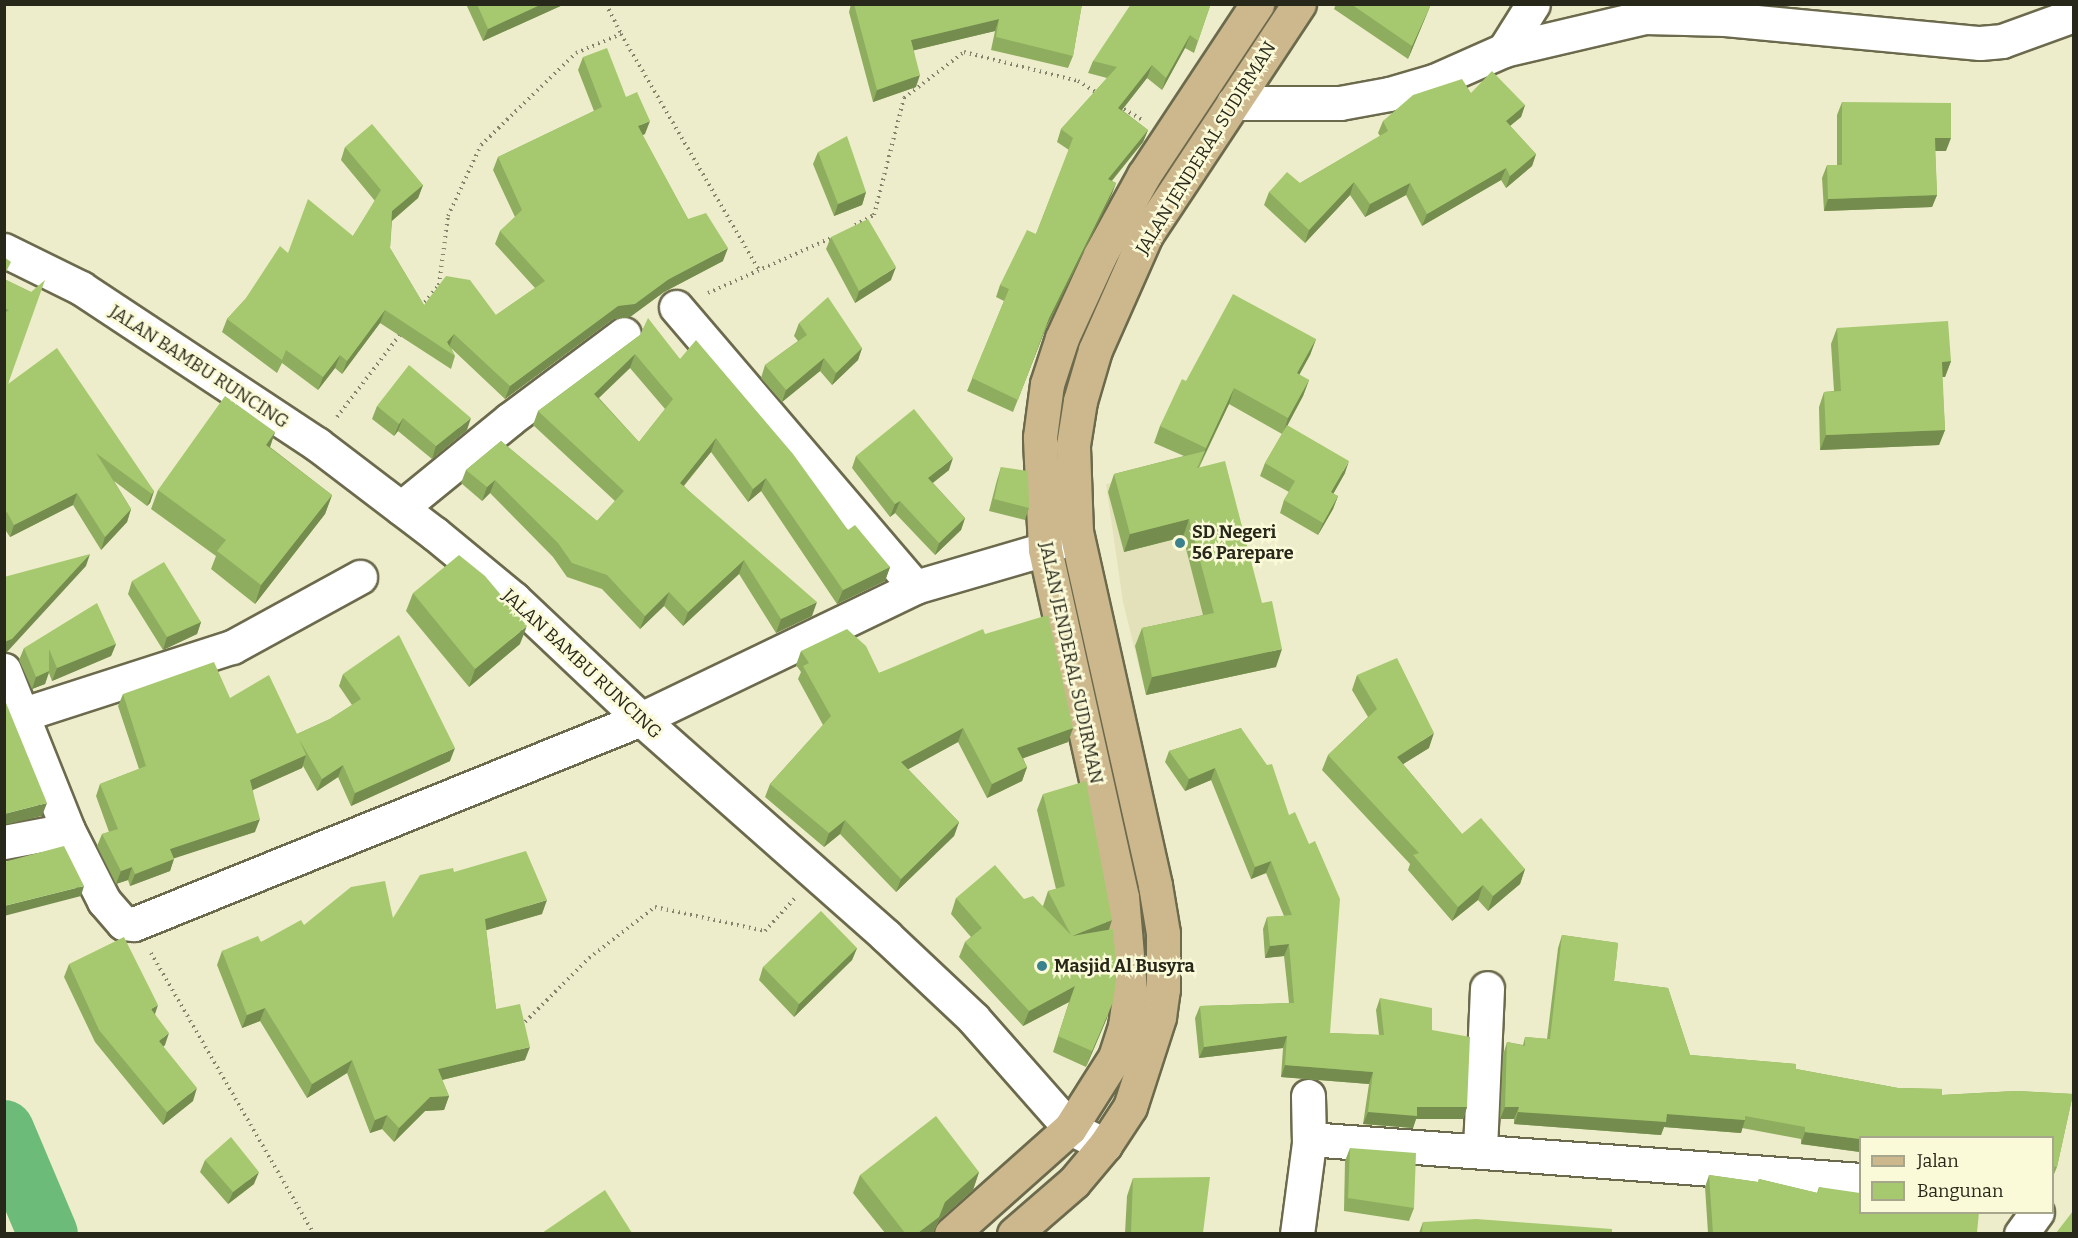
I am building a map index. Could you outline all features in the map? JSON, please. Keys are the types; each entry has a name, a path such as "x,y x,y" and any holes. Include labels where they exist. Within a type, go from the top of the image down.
{"main road":[{"name":"JALAN JENDERAL SUDIRMAN","path":"951,1233 1070,1128 1115,1057 1130,990 1122,897 1045,549 1040,437 1047,384 1062,338 1100,255 1169,136 1257,4"},
{"name":"JALAN JENDERAL SUDIRMAN","path":"1014,1233 1074,1182 1105,1145 1130,1107 1159,1017 1164,989 1163,933 1155,885 1076,533 1073,445 1080,401 1095,350 1146,235 1299,4"}],"street":[{"path":"1504,50 1533,4"},
{"path":"1233,103 1340,103 1389,94 1434,81 1504,50 1645,17 1725,19 1980,43 2002,41 2073,15"},
{"name":"JALAN BAMBU RUNCING","path":"4,250 81,288 317,444 514,599 641,719 818,873 973,1018 1070,1128 1105,1145"},
{"path":"676,307 915,587"},
{"path":"401,508 510,419 624,334"},
{"path":"4,670 24,714 68,830 108,908 123,923 134,924 641,719 915,587 1045,549 1076,533"},
{"path":"24,714 232,647 360,577"},
{"path":"4,842 68,830"},
{"path":"1479,1149 1487,988"},
{"path":"1297,1233 1309,1143 1308,1096"},
{"path":"1309,1143 1338,1139 1859,1180"},
{"path":"2021,1233 2035,1214"}],"path":[{"path":"606,4 621,34 759,270"},
{"path":"417,312 439,285 448,216 481,145 576,53 621,34"},
{"path":"847,230 874,215 904,98 964,52 1078,81 1169,136"},
{"path":"676,307 838,235"},
{"path":"317,444 410,322"},
{"path":"519,1028 589,958 655,907 765,931 818,873"},
{"path":"134,924 314,1233"}],"shaded area":[{"name":"SD Negeri 56 Parepare","path":"1226,466 1276,667 1146,695 1123,602 1106,484"}],"building":[{"path":"477,4 542,4 488,29"},
{"path":"854,4 1082,4 1073,56 996,37 999,19 911,40 920,75 877,90"},
{"path":"1131,4 1208,4 1210,6 1198,41 1190,35 1166,78 1152,65 1118,108 1148,130 1108,179 1116,183 1049,318 1018,400 972,378 1009,289 1000,285 1027,230 1036,234 1073,138 1061,129 1117,67 1093,61"},
{"path":"1351,4 1431,4 1412,46"},
{"path":"607,48 626,97 637,92 650,121 638,126 688,219 706,213 728,248 669,279 635,304 618,306 510,386 454,334 447,342 455,356 385,310 347,361 340,355 323,377 286,350 282,360 227,319 246,298 280,246 288,253 308,199 353,236 381,190 345,147 372,124 423,185 392,211 390,248 424,305 446,276 470,280 496,315 545,281 500,231 522,210 498,157 602,107 583,57"},
{"path":"1492,71 1525,105 1506,121 1536,154 1510,176 1506,168 1427,214 1410,183 1370,204 1354,182 1309,230 1269,192 1287,172 1300,183 1388,131 1383,121 1413,95 1462,79 1471,93"},
{"path":"1842,102 1951,103 1951,138 1935,138 1937,195 1828,199 1827,165 1842,165"},
{"path":"847,136 866,192 838,204 818,152"},
{"path":"868,219 896,267 859,291 831,237"},
{"path":"4,257 11,262 4,276"},
{"path":"4,279 31,292 45,280 8,384 57,348 154,491 152,494 96,453 131,509 105,537 77,493 14,525 7,512 4,514 4,314 9,310 4,308"},
{"path":"1233,294 1316,339 1297,373 1309,380 1288,418 1234,388 1206,448 1160,426 1182,379 1186,381"},
{"path":"828,297 862,348 836,373 824,358 786,390 765,365 807,335 799,323"},
{"path":"648,318 680,359 696,340 793,454 848,530 855,525 890,567 843,590 766,478 753,489 716,438 680,483 817,602 781,619 744,560 688,612 669,592 645,616 607,575 572,563 558,543 495,480 487,487 466,470 501,441 597,521 624,491 538,411 640,335","holes":["635,354 673,399 639,442 594,394"]},
{"path":"1948,321 1951,361 1942,362 1945,430 1826,435 1824,392 1841,391 1837,328"},
{"path":"409,365 471,418 436,446 403,418 399,424 377,406"},
{"path":"225,396 275,432 266,445 332,495 261,585 217,551 226,540 158,490"},
{"path":"914,409 953,458 928,478 965,518 939,543 900,501 895,504 856,456"},
{"path":"1287,425 1349,461 1331,492 1338,496 1323,523 1284,500 1295,481 1265,463"},
{"path":"1205,451 1197,468 1225,461 1262,603 1272,601 1282,649 1152,677 1142,628 1214,613 1189,519 1130,534 1114,474"},
{"path":"1001,467 1028,471 1029,508 994,499"},
{"path":"90,554 12,639 4,642 4,577"},
{"path":"459,555 485,576 527,626 475,669 413,593"},
{"path":"164,562 201,622 167,637 132,581"},
{"path":"97,603 116,644 57,668 49,649 49,671 36,677 24,648"},
{"path":"1048,615 1073,728 1017,748 1027,767 992,784 963,728 901,762 959,822 901,879 845,820 829,833 770,784 831,716 803,666 809,663 801,651 847,629 866,646 879,673 983,629 985,634"},
{"path":"399,635 455,748 355,793 343,765 322,779 299,739 306,755 250,780 260,819 170,849 174,859 135,874 132,867 121,871 102,834 118,829 100,784 146,766 123,694 214,662 230,698 269,675 297,734 330,719 361,699 343,674"},
{"path":"1397,658 1434,733 1397,757 1462,834 1481,818 1525,869 1493,896 1483,885 1458,907 1413,855 1419,853 1328,755 1377,709 1357,675"},
{"path":"4,698 47,803 4,814"},
{"path":"1241,728 1267,765 1272,764 1289,815 1295,812 1309,844 1315,841 1340,899 1330,1033 1384,1035 1380,998 1432,1008 1432,1030 1470,1037 1467,1107 1417,1107 1417,1116 1368,1112 1373,1072 1285,1065 1287,1036 1204,1047 1200,1006 1294,1003 1289,944 1270,946 1267,917 1292,915 1271,861 1255,867 1215,768 1189,779 1169,751"},
{"path":"1086,781 1112,920 1072,936 1113,929 1117,974 1113,1002 1092,1051 1058,1036 1075,986 1029,1011 965,942 982,928 956,898 995,865 1024,899 1033,896 1071,935 1048,891 1065,886 1043,794"},
{"path":"64,846 84,886 4,906 4,862"},
{"path":"526,851 547,900 485,919 496,1009 520,1004 530,1047 438,1069 449,1096 430,1097 399,1128 387,1115 375,1120 352,1060 312,1084 265,1008 247,1015 222,951 258,936 261,942 301,920 304,925 351,887 385,881 393,918 420,875 453,868 454,872"},
{"path":"821,911 857,948 799,1004 763,967"},
{"path":"1562,935 1618,943 1614,981 1668,988 1690,1055 1796,1064 1796,1069 1898,1088 1942,1089 1942,1095 2017,1091 2073,1094 2057,1167 2054,1166 2054,1136 1859,1136 1859,1139 1805,1132 1805,1127 1745,1116 1745,1120 1667,1114 1666,1122 1518,1112 1519,1107 1505,1107 1507,1042 1525,1046 1525,1037 1550,1039"},
{"path":"124,937 158,1005 151,1009 169,1033 159,1041 197,1088 167,1112 99,1030 69,964"},
{"path":"936,1116 979,1172 945,1202 939,1217 918,1233 905,1233 860,1175"},
{"path":"231,1137 259,1172 233,1192 205,1160"},
{"path":"1350,1148 1416,1153 1414,1208 1348,1198"},
{"path":"1709,1175 1758,1182 1759,1179 1818,1193 1819,1187 1859,1193 1859,1214 1979,1214 1977,1233 1713,1233"},
{"path":"1210,1177 1203,1233 1131,1233 1133,1178"},
{"path":"605,1190 632,1233 542,1233"},
{"path":"2073,1211 2073,1233 2056,1233"},
{"path":"1476,1219 1612,1229 1612,1233 1422,1233 1423,1222"}],"waterway":[{"path":"4,1130 48,1234"}],"place":[{"name":"SD Negeri 56 Parepare","path":"1180,543"},
{"name":"Masjid Al Busyra","path":"1042,966"}]}
